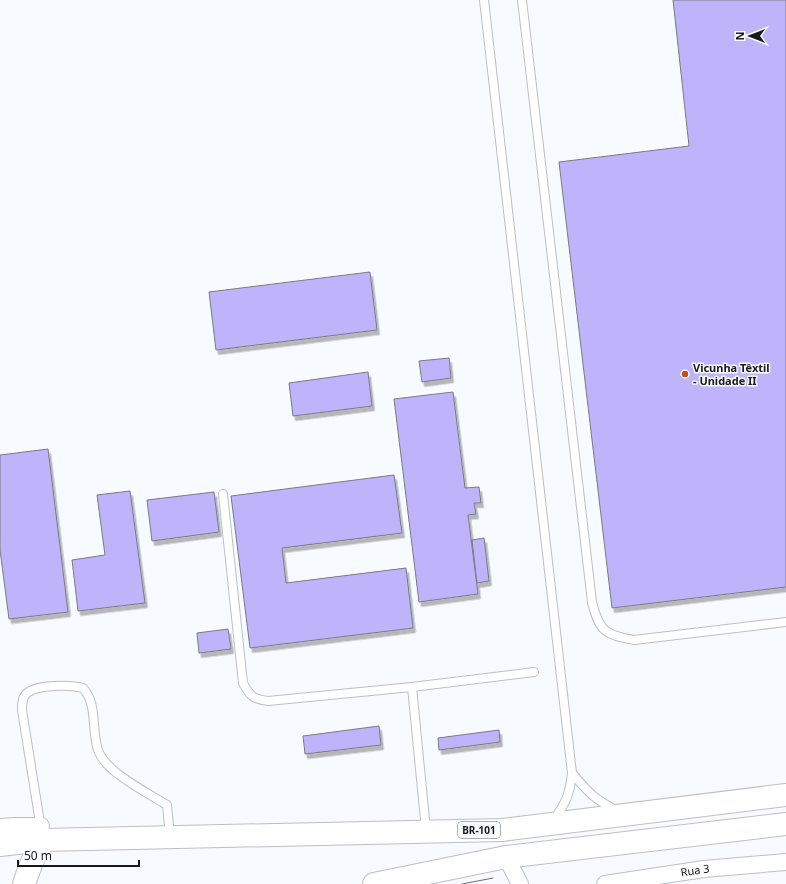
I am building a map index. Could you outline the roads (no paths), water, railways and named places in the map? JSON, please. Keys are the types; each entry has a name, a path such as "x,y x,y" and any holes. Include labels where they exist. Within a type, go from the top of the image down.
{"main road":[{"name":"BR-101","path":"0,845 42,833 170,837 502,830 786,795"},
{"path":"374,884 506,857 786,824"},
{"path":"24,884 42,833"}],"street":[{"path":"0,827 14,826 42,833"},
{"path":"506,857 520,884"},
{"name":"Rua 3","path":"605,884 704,870 786,862"}],"lane":[{"path":"484,0 572,773 571,790 558,814 550,824"},
{"path":"522,0 592,602 596,619 605,631 618,637 634,640 786,622"},
{"path":"223,494 242,683 249,694 258,700 268,701 412,687 534,672"},
{"path":"42,833 22,710 22,701 26,694 34,689 74,686 83,688 89,695 98,750 108,766 119,775 167,804 170,837"},
{"path":"412,687 426,831"},
{"path":"572,773 584,788 597,800 624,814"}],"tram line":[{"path":"462,884 493,878"}],"place":[{"name":"Vicunha Têxtil - Unidade II","path":"685,374"}]}
